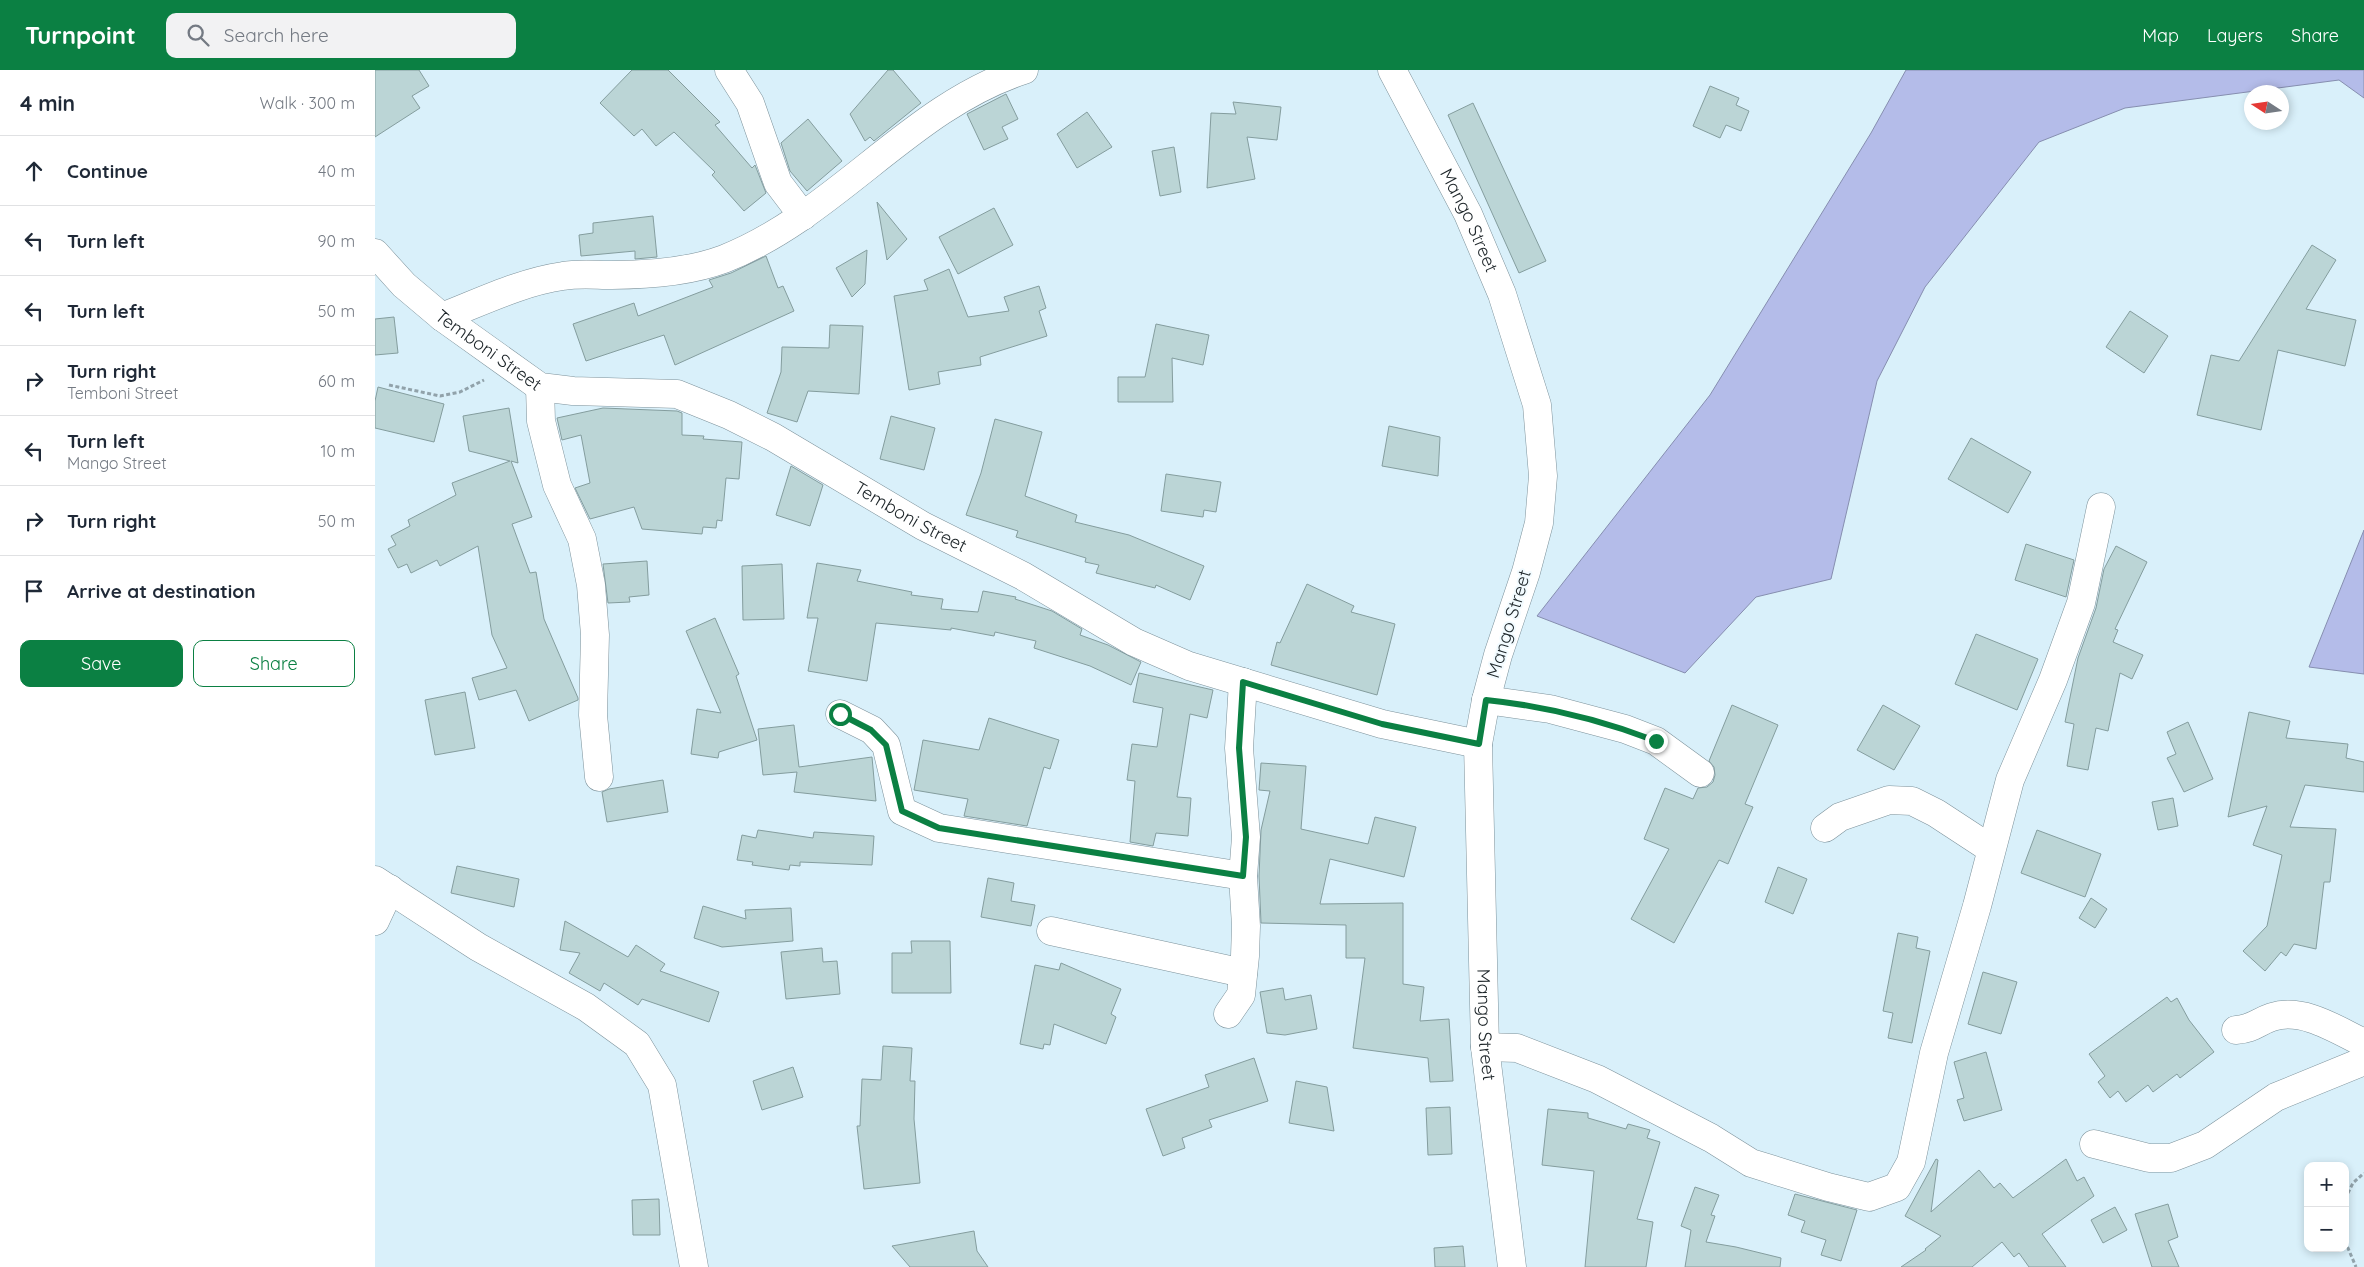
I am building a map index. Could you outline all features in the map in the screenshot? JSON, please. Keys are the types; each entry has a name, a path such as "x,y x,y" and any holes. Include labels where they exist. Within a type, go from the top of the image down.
{"street":[{"path":"729,70 750,103 778,184 803,216"},
{"path":"441,317 516,288 564,275 666,273 723,259 764,239 803,216 955,101 994,80 1024,70"},
{"name":"Mango Street","path":"1392,70 1468,214 1502,294 1537,405 1543,476 1539,523 1486,700 1479,744 1485,1047 1513,1267"},
{"name":"Temboni Street","path":"375,252 404,285 441,317 530,380 573,391 677,394 729,415 773,437 923,526 1023,576 1135,642 1189,666 1382,724 1479,744"},
{"path":"530,380 557,485 582,539 591,585 595,636 593,715 599,777"},
{"path":"1485,1047 1517,1048 1597,1079 1711,1138 1751,1163 1828,1187 1869,1197 1897,1187 1911,1162 1934,1053 1977,906 2010,780 2053,680 2081,603 2101,507"},
{"path":"1228,1014 1241,995 1246,926 1243,876 1246,837 1239,748 1243,682"},
{"path":"1486,700 1550,709 1625,729 1656,741 1700,773"},
{"path":"840,714 871,730 886,745 902,811 915,819 939,828 1243,876"},
{"path":"1825,828 1840,817 1889,800 1912,801 1936,813 1991,849"},
{"path":"375,920 382,885 478,948 586,1007 637,1044 662,1085 693,1267"},
{"path":"1051,931 1243,973"},
{"path":"2236,1030 2249,1029 2272,1017 2293,1015 2314,1019 2364,1043"},
{"path":"2094,1144 2149,1158 2171,1158 2205,1145 2276,1097 2364,1061"}],"path":[{"path":"389,385 440,396 460,392 483,380 530,380"},
{"path":"2349,1191 2353,1183 2364,1173"},
{"path":"2349,1250 2356,1267"}],"water":[{"path":"1906,70 2364,70 2364,98 2339,80 2289,87 2289,85 2244,85 2244,92 2125,108 2039,142 1925,287 1877,381 1831,579 1756,597 1685,673 1537,616 1710,395 1871,133"},
{"path":"2364,530 2364,674 2309,667"}],"building":[{"path":"375,70 419,70 429,86 412,96 420,108 375,137"},
{"path":"632,70 668,70 720,122 715,125 752,168 755,165 766,193 744,211 712,175 715,172 674,132 656,146 642,129 634,136 600,103"},
{"path":"888,70 893,70 921,103 874,141 870,137 865,141 850,114"},
{"path":"1710,86 1739,98 1736,105 1749,111 1741,131 1726,125 1720,138 1693,126"},
{"path":"1006,94 1018,119 1002,127 1008,139 984,150 967,114"},
{"path":"1233,102 1281,107 1277,140 1247,137 1255,179 1207,188 1211,113 1236,114"},
{"path":"1473,103 1546,261 1519,273 1448,115"},
{"path":"1087,112 1112,147 1077,168 1057,134"},
{"path":"808,119 842,161 807,191 790,171 781,143"},
{"path":"1174,147 1181,192 1160,196 1152,151"},
{"path":"877,202 907,239 887,260"},
{"path":"994,208 1013,245 958,274 939,237"},
{"path":"653,216 657,257 635,259 635,251 581,256 579,235 593,233 593,223"},
{"path":"2312,245 2336,260 2306,309 2356,320 2345,366 2278,350 2261,430 2197,415 2211,355 2239,361"},
{"path":"867,250 865,284 852,297 836,268"},
{"path":"766,256 778,288 783,286 794,311 675,365 664,335 586,361 573,324 634,303 638,316 713,287 709,280 731,273"},
{"path":"949,269 968,317 1009,311 1004,297 1039,286 1046,308 1039,311 1047,336 980,357 981,365 938,372 940,384 909,390 894,296 928,290 924,280"},
{"path":"2130,311 2168,336 2144,373 2106,347"},
{"path":"394,317 398,353 375,355 375,319"},
{"path":"1156,324 1209,335 1203,365 1172,358 1173,402 1118,402 1118,377 1145,377"},
{"path":"830,325 863,326 859,394 808,391 797,422 767,413 781,372 782,347 829,348"},
{"path":"378,387 444,404 434,442 375,428 375,401"},
{"path":"509,408 518,463 511,461 532,517 512,524 530,573 536,572 544,619 578,698 578,700 529,721 516,690 479,700 472,678 507,668 492,635 478,546 440,566 437,560 411,573 407,564 398,568 388,549 396,545 391,536 410,526 408,520 456,495 452,483 510,461 469,451 463,416"},
{"path":"603,408 677,411 682,413 682,435 704,436 703,439 742,442 739,479 726,478 722,521 717,520 716,528 703,527 702,534 642,529 634,507 590,519 575,488 590,483 581,435 562,440 557,418"},
{"path":"891,416 935,428 924,470 880,459"},
{"path":"995,419 1042,432 1025,496 1077,515 1075,522 1129,535 1204,566 1190,600 1156,585 1155,588 1096,573 1099,565 1085,562 1086,558 1016,537 1018,531 966,515 981,473"},
{"path":"1389,426 1440,437 1438,476 1382,466"},
{"path":"1971,438 2031,472 2008,513 1948,479"},
{"path":"791,466 823,485 810,526 776,515"},
{"path":"1166,474 1221,482 1216,512 1204,510 1203,517 1161,511"},
{"path":"2026,544 2074,560 2066,597 2015,580"},
{"path":"2116,546 2147,562 2115,629 2118,630 2113,642 2143,655 2132,679 2120,673 2108,731 2096,728 2088,770 2067,766 2074,724 2065,722 2078,658 2096,608 2104,569"},
{"path":"647,561 649,595 629,597 630,602 608,603 603,564"},
{"path":"817,563 861,570 857,581 912,592 911,595 943,599 941,609 978,612 983,591 1016,597 1015,599 1052,611 1082,629 1080,635 1108,645 1141,662 1131,685 1090,666 1034,648 1036,641 995,632 994,636 951,628 951,630 876,623 867,681 808,671 818,618 807,618"},
{"path":"782,564 784,619 743,620 742,566"},
{"path":"1307,584 1354,606 1351,612 1395,624 1377,695 1271,665 1277,642 1280,643"},
{"path":"715,618 739,674 736,676 757,740 719,752 718,758 691,754 697,709 721,713 686,631"},
{"path":"1976,634 2038,659 2017,710 1955,684"},
{"path":"1139,673 1213,690 1207,718 1190,714 1177,797 1191,798 1188,836 1156,833 1153,846 1130,842 1135,781 1127,780 1132,744 1157,747 1163,708 1133,702"},
{"path":"465,692 475,748 435,755 425,700"},
{"path":"1732,705 1778,725 1745,804 1753,807 1728,864 1719,860 1674,943 1631,919 1669,849 1644,839 1665,788 1693,799 1698,788 1707,787 1713,782 1715,775 1714,767 1709,761"},
{"path":"1883,705 1920,726 1894,770 1857,750"},
{"path":"2249,712 2290,721 2286,738 2348,744 2346,758 2364,762 2364,792 2305,785 2290,827 2336,829 2330,882 2324,882 2316,949 2294,944 2286,956 2281,952 2265,971 2243,951 2267,926 2282,855 2253,845 2267,806 2228,817"},
{"path":"989,718 1059,740 1050,769 1044,767 1027,826 964,816 968,799 914,790 923,740 979,750"},
{"path":"2188,722 2213,779 2184,792 2167,758 2176,754 2167,732"},
{"path":"794,725 799,767 872,757 876,801 794,792 797,772 763,775 758,729"},
{"path":"1261,763 1306,766 1301,829 1368,844 1375,817 1416,827 1404,877 1330,859 1320,904 1403,903 1403,984 1424,987 1420,1021 1449,1019 1453,1081 1430,1082 1428,1058 1353,1048 1365,958 1346,958 1346,925 1261,923 1259,876 1261,830 1270,791 1259,790"},
{"path":"663,780 668,812 607,822 602,792 609,789"},
{"path":"2173,798 2178,826 2158,830 2152,802"},
{"path":"758,830 813,838 814,832 874,836 872,865 800,862 800,866 790,865 789,870 752,865 753,862 737,860 742,835 756,838"},
{"path":"2037,830 2101,854 2085,897 2021,873"},
{"path":"457,866 519,879 514,907 451,893"},
{"path":"1778,867 1807,879 1793,914 1765,902"},
{"path":"988,878 1014,883 1011,901 1035,905 1031,926 981,917"},
{"path":"2091,898 2107,909 2095,928 2079,918"},
{"path":"703,906 746,919 745,910 791,908 793,941 722,947 694,938"},
{"path":"565,921 628,957 636,945 665,964 660,971 719,992 709,1022 642,999 638,1005 604,983 600,991 569,973 580,953 560,950"},
{"path":"1898,933 1918,937 1916,948 1930,951 1912,1043 1888,1038 1893,1013 1883,1011"},
{"path":"911,941 950,941 951,993 892,993 892,953 912,953"},
{"path":"822,948 823,962 837,961 840,994 786,999 781,952"},
{"path":"1061,963 1121,989 1111,1014 1116,1017 1106,1044 1054,1024 1050,1045 1044,1044 1043,1049 1020,1044 1035,965 1059,970"},
{"path":"1983,972 2017,982 2001,1034 1968,1024"},
{"path":"1283,988 1285,1000 1311,995 1317,1029 1285,1035 1267,1033 1260,992"},
{"path":"2167,997 2171,1002 2177,998 2189,1020 2214,1052 2180,1078 2177,1074 2153,1092 2148,1085 2126,1102 2118,1091 2110,1098 2098,1082 2105,1076 2089,1054"},
{"path":"883,1046 912,1048 910,1081 915,1081 914,1119 920,1183 864,1189 857,1126 860,1126 862,1079 881,1080"},
{"path":"1986,1052 2002,1110 1964,1121 1957,1100 1964,1098 1954,1062"},
{"path":"1254,1058 1268,1101 1209,1120 1212,1127 1182,1138 1185,1148 1163,1156 1146,1109 1209,1087 1205,1075"},
{"path":"793,1067 803,1097 762,1110 753,1081"},
{"path":"1296,1081 1327,1087 1334,1131 1289,1123"},
{"path":"1450,1107 1452,1154 1428,1155 1426,1108"},
{"path":"1548,1109 1588,1113 1588,1118 1626,1129 1628,1124 1650,1130 1647,1138 1660,1142 1637,1219 1653,1222 1646,1267 1585,1267 1594,1171 1542,1165"},
{"path":"1936,1159 1938,1160 1931,1212 1979,1170 1994,1188 2000,1183 2013,1198 2066,1159 2077,1181 2084,1177 2094,1196 2042,1234 2066,1267 2029,1267 2019,1253 2014,1257 2002,1242 1972,1267 1901,1267 1926,1250 1941,1236 1905,1216"},
{"path":"1695,1187 1719,1195 1711,1215 1715,1216 1706,1242 1781,1258 1780,1267 1685,1267 1691,1230 1681,1226"},
{"path":"1795,1194 1857,1210 1841,1261 1821,1255 1826,1240 1801,1232 1805,1221 1788,1215"},
{"path":"659,1199 660,1235 633,1235 632,1200"},
{"path":"2168,1204 2178,1237 2168,1241 2179,1267 2152,1267 2135,1214"},
{"path":"2115,1207 2127,1230 2103,1243 2091,1220"},
{"path":"974,1231 977,1251 988,1267 910,1267 892,1246"},
{"path":"1463,1246 1465,1267 1435,1267 1434,1248"}],"route":[{"path":"840,714 871,730 886,745 902,811 915,819 939,828 1243,876 1246,837 1239,748 1243,682 1382,724 1479,744 1486,700 1550,709 1625,729 1656,741"}]}
